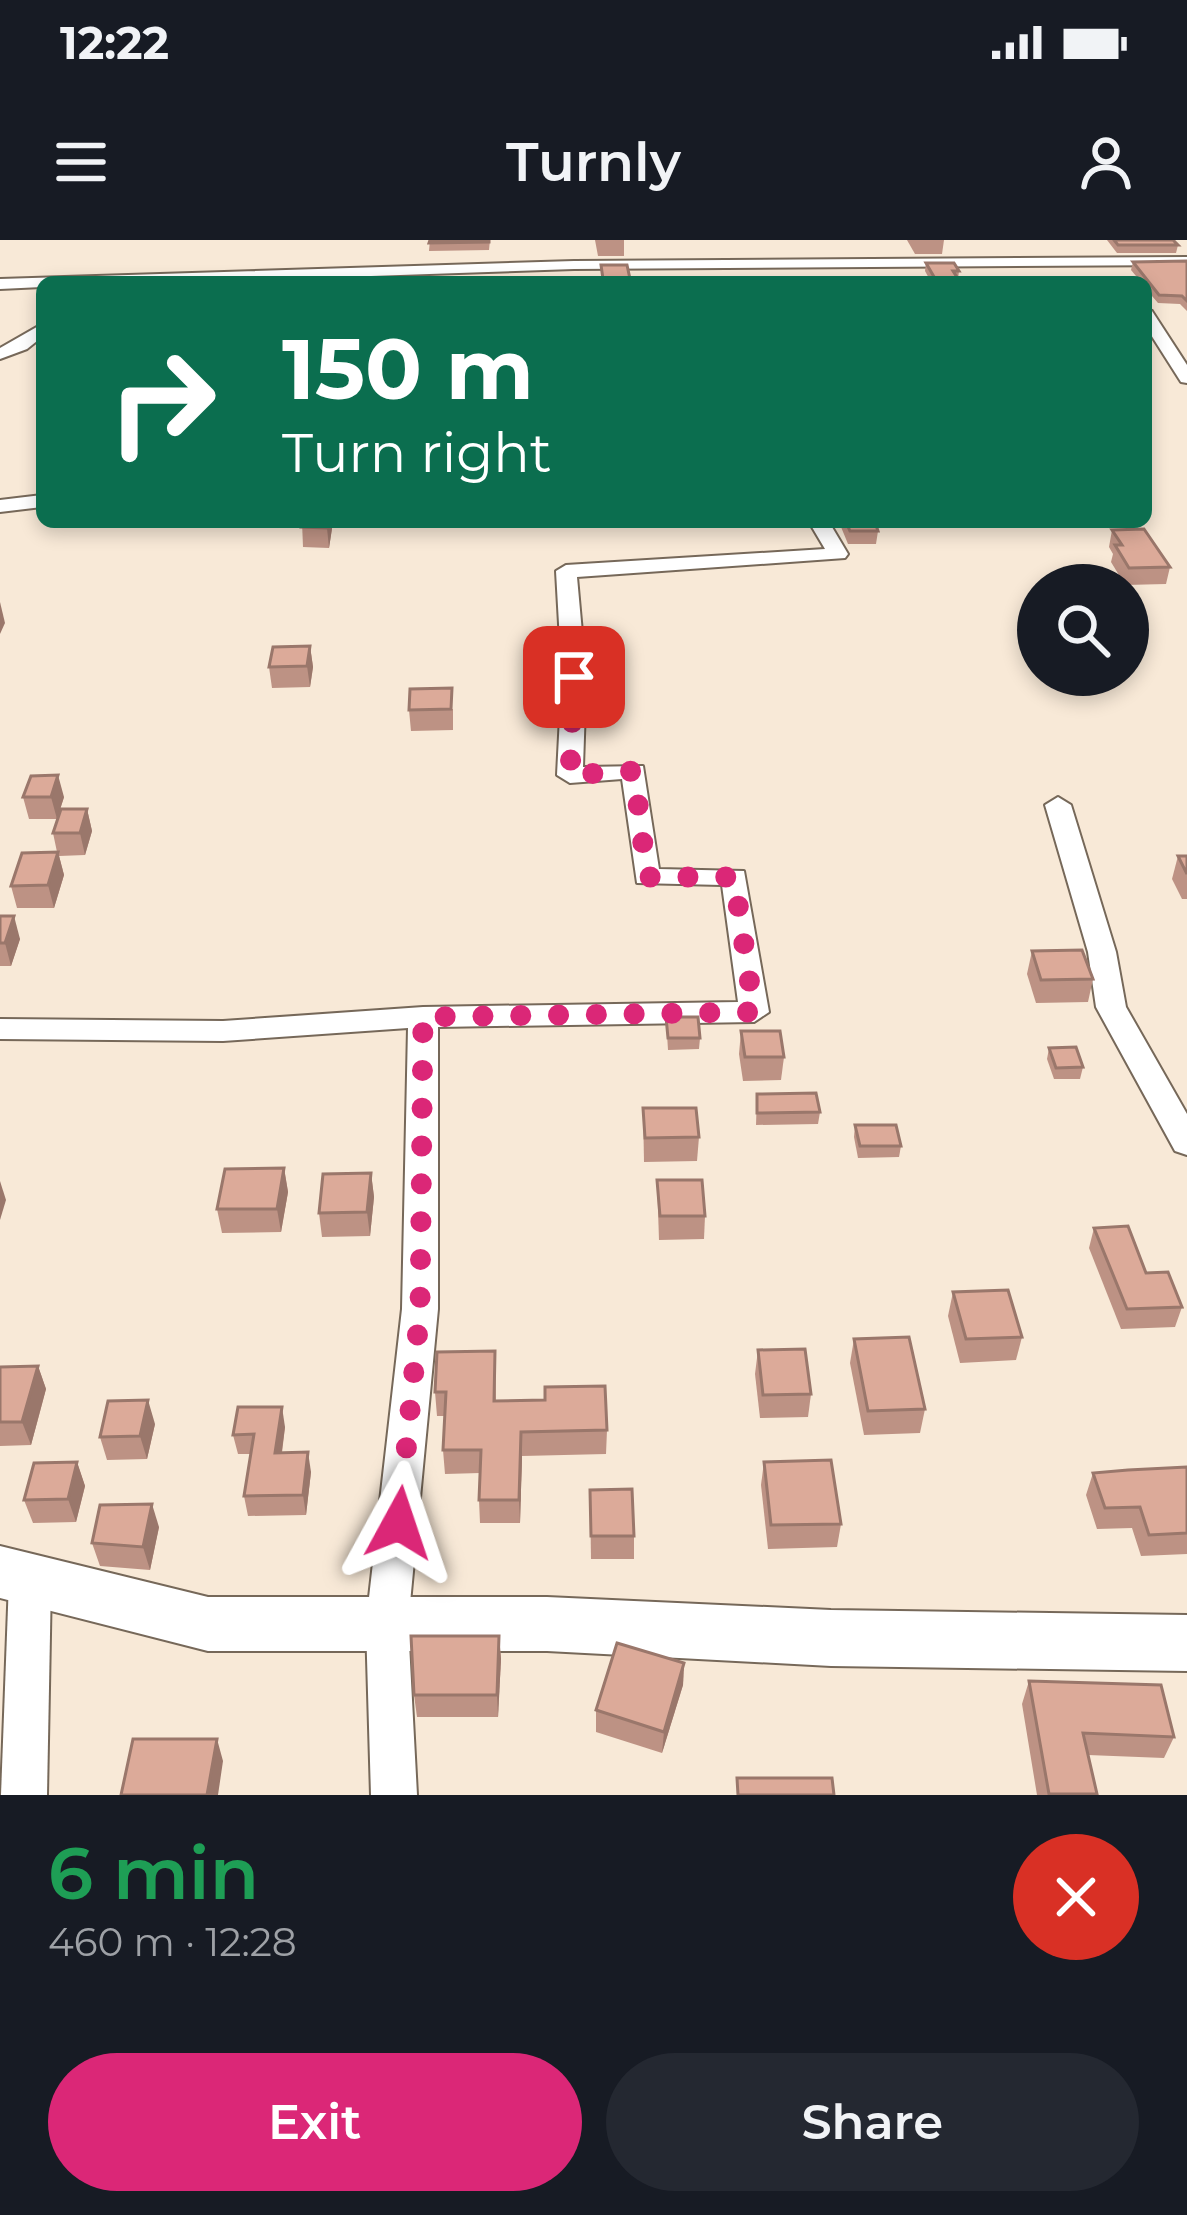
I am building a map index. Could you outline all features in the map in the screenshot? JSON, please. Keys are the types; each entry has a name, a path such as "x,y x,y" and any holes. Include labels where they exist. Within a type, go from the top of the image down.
{"main road":[{"path":"15,1576 208,1624 548,1624 831,1638 1187,1643"}],"street":[{"path":"394,270 406,253"},
{"path":"213,276 1187,261"},
{"path":"1112,262 1121,276"},
{"path":"0,284 36,282"},
{"path":"1152,323 1187,378"},
{"path":"0,354 36,334"},
{"path":"0,506 36,502"},
{"path":"0,1029 223,1030 423,1017 754,1012 734,877 647,877 634,771 570,775 574,677 566,571 838,554 823,528"},
{"path":"1058,806 1102,952 1111,1007 1187,1143"},
{"path":"394,1795 387,1624 420,1309 423,1017"},
{"path":"15,1576 24,1795"}],"building":[{"path":"489,240 489,242 429,243"},
{"path":"1114,240 1173,240 1178,245 1118,245"},
{"path":"1187,261 1187,301 1182,296 1159,295 1152,276 1144,276 1133,262"},
{"path":"926,263 954,263 959,271 953,271 956,276 934,276"},
{"path":"601,265 627,265 629,276 603,276"},
{"path":"1144,529 1170,567 1127,564 1112,530"},
{"path":"310,646 307,666 269,667 273,647"},
{"path":"452,688 451,709 409,710 410,689"},
{"path":"58,775 51,797 23,797 31,776"},
{"path":"61,809 87,809 80,833 53,833"},
{"path":"58,852 48,885 11,886 22,853"},
{"path":"0,916 14,916 5,943 0,943"},
{"path":"1082,950 1093,979 1041,980 1032,951"},
{"path":"666,1017 698,1017 700,1038 668,1038"},
{"path":"741,1031 780,1031 784,1057 745,1057"},
{"path":"1076,1047 1083,1067 1056,1068 1049,1048"},
{"path":"816,1093 820,1112 757,1113 757,1094"},
{"path":"643,1108 696,1108 699,1137 645,1138"},
{"path":"855,1125 896,1125 901,1146 860,1146"},
{"path":"284,1168 277,1209 217,1209 225,1169"},
{"path":"371,1173 367,1212 319,1213 323,1174"},
{"path":"657,1180 702,1180 705,1216 660,1216"},
{"path":"1128,1226 1146,1273 1168,1272 1182,1307 1127,1309 1094,1228"},
{"path":"1008,1290 1022,1337 966,1339 953,1292"},
{"path":"909,1337 925,1409 868,1411 854,1339"},
{"path":"805,1349 811,1394 763,1395 758,1350"},
{"path":"495,1351 494,1401 545,1400 545,1387 605,1386 607,1430 521,1432 519,1500 479,1500 481,1450 443,1450 446,1392 435,1392 437,1352"},
{"path":"38,1366 22,1422 0,1422 0,1367"},
{"path":"148,1400 140,1436 100,1437 108,1401"},
{"path":"238,1407 282,1407 275,1453 308,1452 303,1495 244,1496 254,1434 233,1435"},
{"path":"831,1460 841,1524 771,1525 764,1462"},
{"path":"77,1462 68,1499 24,1500 34,1463"},
{"path":"1187,1467 1187,1533 1149,1535 1140,1507 1105,1508 1093,1473 1128,1470"},
{"path":"632,1489 634,1536 591,1536 590,1490"},
{"path":"152,1504 143,1547 92,1543 100,1505"},
{"path":"411,1636 499,1636 497,1695 414,1695"},
{"path":"617,1643 684,1663 664,1732 596,1710"},
{"path":"1029,1681 1161,1685 1174,1737 1083,1733 1097,1794 1049,1794"},
{"path":"133,1739 217,1739 207,1795 121,1795"},
{"path":"737,1778 832,1778 834,1795 738,1795"}],"route":[{"path":"399,1523 420,1309 423,1017 754,1012 734,877 647,877 634,771 570,775 574,677"}]}
